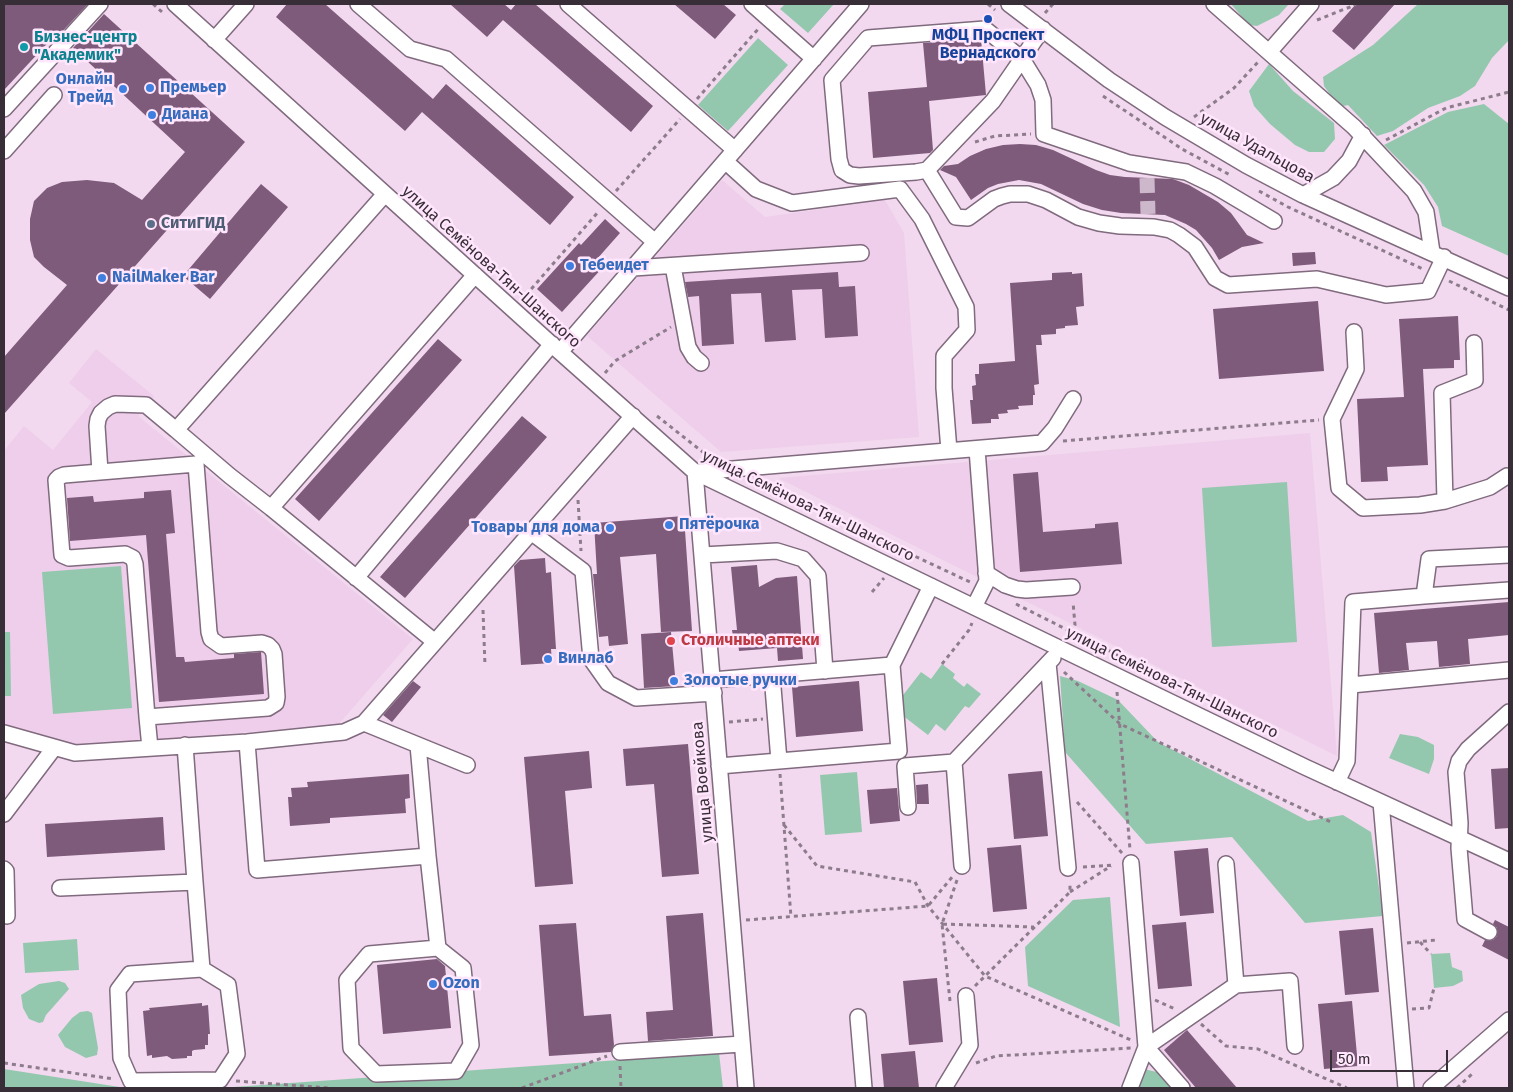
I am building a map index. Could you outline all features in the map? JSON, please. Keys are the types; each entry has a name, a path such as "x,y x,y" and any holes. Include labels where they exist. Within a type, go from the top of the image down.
{"street":[{"path":"4,109 100,4"},
{"name":"улица Семёнова-Тян-Шанского","path":"175,4 695,472 931,586 974,612 1059,648 1338,782 1509,861"},
{"path":"214,40 246,4"},
{"path":"358,4 410,49 446,59 655,242"},
{"path":"568,4 688,109 730,155 756,189 792,203 900,189 922,220 966,307 967,330 944,356 944,388 950,451"},
{"path":"752,4 814,59"},
{"path":"356,578 556,348 655,242 861,4"},
{"name":"улица Удальцова","path":"1009,4 1042,23 1109,80 1246,164 1303,195 1509,288"},
{"path":"926,170 956,217 968,218 994,199 1019,194 1037,196 1078,217 1099,222 1120,226 1148,221 1188,240 1201,255 1215,278 1228,285 1317,279 1386,295 1428,291 1438,255 1426,212 1414,191 1368,141 1214,4"},
{"path":"1268,52 1311,4"},
{"path":"1042,23 1022,59 993,101 926,170 860,176 850,175 842,170 839,159 832,80 868,38 985,28 1022,59 1038,85 1043,100 1044,134 1129,163 1147,172 1186,172 1215,186 1274,221"},
{"path":"4,151 54,95"},
{"path":"1303,195 1332,178 1368,141"},
{"path":"176,430 385,194"},
{"path":"632,268 861,253"},
{"path":"672,266 688,347 694,357 701,362"},
{"path":"270,508 475,275"},
{"path":"1354,332 1356,369 1332,419 1338,488 1363,508 1420,505 1445,502 1490,487 1508,476"},
{"path":"1445,502 1442,393 1475,380 1474,343"},
{"path":"695,472 1042,443 1055,428 1073,399"},
{"path":"100,472 97,426 101,412 115,404 146,406 434,642"},
{"path":"4,733 75,753 247,742 344,732 364,722 633,416"},
{"path":"974,612 987,581 977,448"},
{"path":"147,718 268,708 276,703 274,654 272,648 262,643 221,646 211,639 196,464 64,475 56,480 60,551 64,557 125,554 133,558 135,564 147,718 150,748"},
{"name":"улица Воейкова","path":"695,472 746,1088"},
{"path":"531,532 583,572 592,660 608,683 636,698 713,687 772,675 892,665"},
{"path":"702,555 778,551 803,559 818,576 825,671"},
{"path":"1424,596 1429,559 1509,554"},
{"path":"986,573 1005,585 1017,589 1072,587"},
{"path":"908,807 906,766 899,751 892,665 931,586"},
{"path":"1338,782 1347,762 1353,602 1509,590"},
{"path":"906,766 954,762 1048,663 1059,648"},
{"path":"1048,663 1068,868"},
{"path":"1351,685 1509,670"},
{"path":"772,675 779,761"},
{"path":"1489,932 1465,919 1456,772 1459,761 1468,749 1509,712"},
{"path":"364,722 467,765"},
{"path":"247,742 257,870 428,856"},
{"path":"418,745 438,948 463,968 471,1045 456,1071 376,1074 351,1048 347,980 369,954 438,948"},
{"path":"185,746 202,969"},
{"path":"4,814 54,748"},
{"path":"719,766 899,751"},
{"path":"954,762 962,866"},
{"path":"1381,802 1406,1088"},
{"path":"1130,1088 1146,1047 1131,863"},
{"path":"1226,864 1236,985"},
{"path":"4,869 6,871 8,916"},
{"path":"60,888 194,882"},
{"path":"202,969 228,985 237,1054 220,1080 131,1081 121,1058 118,990 130,974 202,969"},
{"path":"1146,1047 1236,985 1290,981 1294,1046"},
{"path":"944,1088 970,1045 966,1002"},
{"path":"858,1017 864,1088"},
{"path":"1431,1088 1509,1020"},
{"path":"620,1052 742,1044"},
{"path":"1146,1047 1182,1088"}],"path":[{"path":"1042,23 1052,4"},
{"path":"610,198 768,18"},
{"path":"1190,120 1234,88 1268,52"},
{"path":"1368,141 1446,108 1509,92"},
{"path":"967,144 995,136 1044,134"},
{"path":"526,295 604,206"},
{"path":"612,379 605,373 616,361 682,321"},
{"path":"655,414 698,450 728,470"},
{"path":"577,480 583,572"},
{"path":"753,481 983,589"},
{"path":"872,592 886,576"},
{"path":"482,588 485,666"},
{"path":"1010,602 1267,730"},
{"path":"942,664 969,630 974,612"},
{"path":"1073,632 1075,625"},
{"path":"1063,671 1120,724 1331,822"},
{"path":"1117,685 1131,863"},
{"path":"724,722 775,718"},
{"path":"779,761 791,917"},
{"path":"1062,801 1075,800 1131,863"},
{"path":"784,825 817,866 916,882 928,906 985,976 1146,1047"},
{"path":"1070,892 1068,868 1131,863"},
{"path":"962,866 942,924 950,1009 966,1002 985,976 1070,892 1113,865"},
{"path":"740,921 928,906 962,866"},
{"path":"942,924 1035,927"},
{"path":"1393,944 1436,940"},
{"path":"1420,942 1431,954"},
{"path":"1399,1010 1429,1008 1434,988"},
{"path":"1142,994 1191,1016 1226,1046 1258,1049 1347,1088"},
{"path":"955,1070 996,1056 1146,1047"},
{"path":"522,1088 620,1052 622,1088"},
{"path":"4,1063 131,1081"},
{"path":"220,1080 329,1088"}],"shaded area":[{"path":"722,180 765,217 885,200 904,233 919,437 721,452 587,336"},
{"path":"96,349 154,396 138,416 413,639 338,725 69,746 4,728 4,451 24,426 53,450 92,402 69,383"},
{"path":"1310,433 1337,756 778,478"},
{"path":"1185,1027 1238,1088 1191,1088 1156,1048"}],"green space":[{"path":"785,4 834,4 808,33 780,9"},
{"path":"1231,4 1289,4 1279,15 1257,26 1249,25"},
{"path":"1418,4 1509,4 1509,40 1492,58 1475,86 1460,96 1428,108 1393,131 1377,136 1348,105 1339,107 1324,86 1323,77 1373,45"},
{"path":"758,38 788,65 728,131 698,105"},
{"path":"1269,64 1293,91 1334,123 1335,139 1324,152 1309,152 1295,145 1270,124 1254,106 1249,91"},
{"path":"1484,104 1509,124 1509,256 1442,226 1438,207 1424,185 1384,145 1448,112"},
{"path":"1287,482 1297,642 1212,647 1202,488"},
{"path":"121,566 132,708 53,714 42,572"},
{"path":"4,632 10,632 11,696 4,696"},
{"path":"942,664 955,674 953,678 964,687 967,683 981,694 969,708 965,706 945,731 936,724 928,735 902,715 900,699 921,672 931,679"},
{"path":"1060,676 1078,681 1118,700 1158,742 1308,821 1343,815 1371,832 1383,916 1305,923 1232,837 1146,844 1065,752"},
{"path":"1400,734 1418,737 1434,745 1434,759 1429,774 1389,758"},
{"path":"857,772 862,832 825,835 820,775"},
{"path":"1110,897 1120,1027 1028,986 1025,947 1073,900"},
{"path":"77,939 79,970 25,973 23,943"},
{"path":"1450,953 1452,967 1462,971 1463,981 1453,986 1434,988 1431,954"},
{"path":"59,981 65,983 69,989 46,1015 43,1022 39,1023 29,1019 23,1008 21,995 39,984"},
{"path":"88,1011 92,1013 98,1048 97,1055 86,1058 65,1047 58,1035 72,1018 80,1012"},
{"path":"719,1053 723,1088 219,1088"},
{"path":"4,1069 126,1088 4,1088"},
{"path":"1144,1069 1161,1073 1173,1088 1137,1088"}],"building":[{"name":"Бизнес-центр \"Академик\"","path":"4,4 88,4 59,35 57,33 4,90"},
{"path":"287,4 325,4 433,99 446,84 574,197 550,225 422,112 405,131 276,17"},
{"path":"450,4 504,4 511,10 516,4 535,4 653,106 631,132 503,20 487,37"},
{"path":"674,4 723,4 736,15 715,39"},
{"path":"1356,4 1395,4 1354,50 1332,31"},
{"path":"104,14 245,142 4,414 4,357 67,285 34,257 30,240 30,219 34,201 47,188 62,182 87,180 114,183 142,200 185,152 73,48"},
{"path":"981,39 986,95 929,101 933,150 930,153 873,158 868,92 927,87 923,43"},
{"path":"1020,144 1036,145 1053,150 1110,175 1173,179 1189,185 1218,202 1231,213 1247,235 1264,243 1242,247 1219,260 1212,248 1196,230 1165,215 1102,210 1083,204 1041,184 1019,180 988,188 971,200 956,177 940,170 944,166 958,164 986,149"},
{"path":"261,184 288,207 210,299 183,276"},
{"path":"605,219 620,233 597,259 604,266 562,312 537,289 579,243 581,245"},
{"path":"1315,252 1316,264 1293,266 1292,253"},
{"path":"838,272 839,287 855,286 858,336 825,338 822,289 792,290 796,340 765,342 761,293 731,294 734,344 702,346 699,296 688,297 685,282"},
{"path":"1072,272 1072,274 1082,273 1084,306 1076,307 1078,325 1056,329 1056,334 1041,335 1042,345 1036,345 1039,384 1034,385 1033,405 1018,406 1019,409 1007,410 1008,413 998,414 999,419 991,419 991,423 972,424 970,400 973,400 972,386 976,385 975,374 979,374 979,364 1015,361 1010,283 1052,280 1052,273"},
{"path":"1318,301 1324,371 1219,379 1213,309"},
{"path":"1458,316 1460,360 1454,360 1454,368 1423,369 1428,465 1387,467 1388,481 1361,482 1357,399 1404,397 1399,319"},
{"path":"438,339 462,360 319,521 295,499"},
{"path":"522,416 547,437 405,598 380,577"},
{"path":"1038,472 1043,532 1095,528 1095,524 1118,522 1122,564 1020,572 1013,474"},
{"path":"171,490 175,533 166,534 176,657 184,657 185,662 234,658 234,654 261,652 264,694 159,702 146,535 70,541 67,498 93,496 94,502 144,498 144,492"},
{"path":"684,516 692,631 661,632 656,554 620,557 628,644 609,646 608,636 599,637 593,574 597,574 594,523"},
{"path":"545,558 546,573 551,572 556,649 551,649 552,663 521,665 514,566 520,560"},
{"path":"757,565 759,587 776,578 797,576 803,659 778,661 777,648 739,651 738,642 734,643 732,630 737,630 731,567"},
{"path":"1509,602 1509,635 1468,639 1470,664 1439,667 1437,641 1406,643 1409,670 1379,673 1374,613"},
{"path":"671,632 676,686 644,688 641,634"},
{"path":"413,681 421,687 392,722 383,715"},
{"path":"859,681 863,731 796,737 792,687"},
{"path":"688,744 699,874 662,877 654,784 626,786 623,749"},
{"path":"589,751 592,788 565,791 573,884 535,887 524,757"},
{"path":"1509,768 1509,828 1495,829 1491,769"},
{"path":"1042,771 1048,836 1014,839 1008,774"},
{"path":"409,774 410,798 405,799 406,813 330,818 330,823 290,826 288,797 292,797 291,788 308,787 307,782"},
{"path":"928,784 929,804 917,804 916,785"},
{"path":"897,788 900,821 870,824 867,790"},
{"path":"163,817 165,850 47,857 45,824"},
{"path":"1021,845 1027,909 993,912 987,848"},
{"path":"1208,848 1214,913 1180,916 1174,851"},
{"path":"703,913 713,1036 648,1041 646,1012 673,1010 666,916"},
{"path":"1495,920 1509,927 1509,960 1482,946 1485,940 1493,940 1497,936 1497,928 1493,924"},
{"path":"1186,922 1192,986 1158,989 1152,925"},
{"path":"576,923 584,1016 611,1014 614,1045 611,1052 549,1056 539,925"},
{"path":"1373,928 1379,992 1345,995 1339,931"},
{"path":"437,959 445,966 451,1028 383,1034 377,965"},
{"path":"937,978 943,1042 909,1045 903,981"},
{"path":"1352,1001 1358,1066 1324,1069 1318,1004"},
{"path":"202,1003 202,1006 208,1005 210,1034 208,1034 208,1045 205,1045 205,1049 192,1051 192,1056 187,1056 187,1058 172,1059 167,1056 152,1058 152,1055 147,1056 143,1011 150,1010 149,1008"},
{"path":"1187,1030 1237,1088 1196,1088 1164,1050"},
{"path":"915,1051 919,1088 884,1088 881,1054"}],"tunnel":[{"path":"1147,178 1148,214"}],"place":[{"name":"МФЦ Проспект Вернадского","path":"988,19"},
{"name":"Бизнес-центр \"Академик\"","path":"24,47"},
{"name":"Премьер","path":"150,88"},
{"name":"Онлайн Трейд","path":"123,89"},
{"name":"Диана","path":"152,115"},
{"name":"СитиГИД","path":"151,224"},
{"name":"Тебеидет","path":"570,266"},
{"name":"NailMaker Bar","path":"102,278"},
{"name":"Пятёрочка","path":"669,525"},
{"name":"Товары для дома","path":"610,528"},
{"name":"Столичные аптеки","path":"671,641"},
{"name":"Винлаб","path":"548,659"},
{"name":"Золотые ручки","path":"674,681"},
{"name":"Ozon","path":"433,984"}]}
